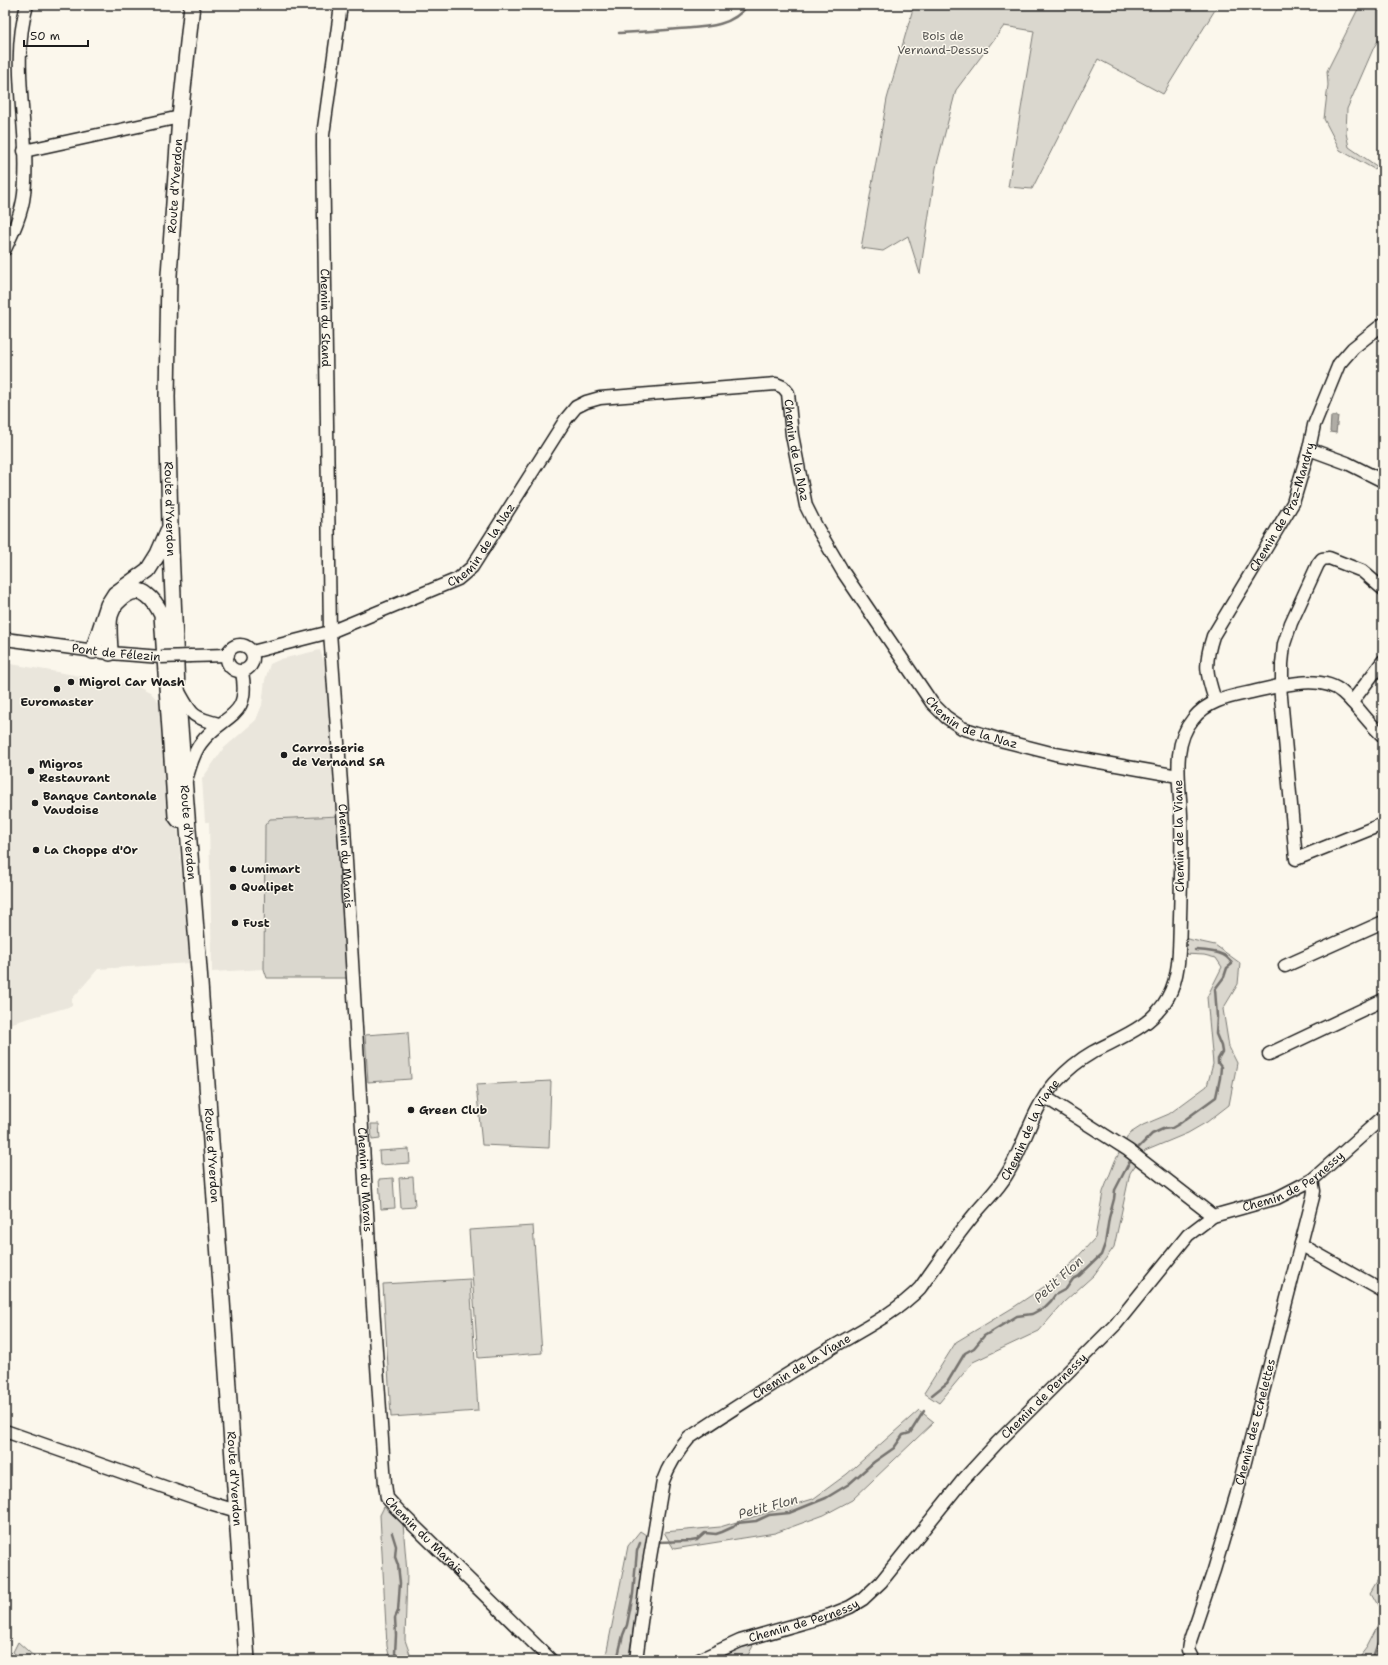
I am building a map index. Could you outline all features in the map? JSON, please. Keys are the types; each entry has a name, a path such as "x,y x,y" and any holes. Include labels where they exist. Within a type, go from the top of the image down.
{"main road":[{"name":"Route d'Yverdon","path":"192,5 180,117 169,275 167,397 170,526 177,689 199,969 238,1511 247,1660"},
{"path":"93,651 108,605 115,594 148,570 158,554 170,526"},
{"path":"110,653 110,614 114,605 122,596 134,592 146,593 156,603 162,615 176,816 188,834"}],"street":[{"path":"5,249 16,223 24,196 24,151 19,49 27,5"},
{"name":"Chemin du Stand","path":"330,632 323,135 341,5"},
{"path":"24,151 180,117"},
{"name":"Chemin de Praz-Mandry","path":"1215,700 1208,678 1206,663 1213,636 1293,504 1309,449 1314,425 1339,364 1353,348 1383,324"},
{"name":"Chemin de la Naz","path":"330,632 458,579 467,572 483,550 566,419 576,407 600,398 776,384 783,387 788,393 792,435 806,506 843,572 932,704 946,717 962,728 1004,741 1055,754 1178,776"},
{"path":"1309,449 1347,463 1383,481"},
{"path":"1383,589 1362,570 1329,558 1322,559 1318,564 1286,634 1282,655 1281,685 1296,859 1383,824"},
{"path":"252,652 330,632"},
{"name":"Chemin du Marais","path":"330,632 343,811 380,1421 387,1498 475,1587 551,1660"},
{"name":"Pont de Félezin","path":"5,639 110,653 161,657 228,655"},
{"path":"241,645 249,648 252,652 254,660 250,668 242,672 234,670 230,667 228,663 228,655 233,648 241,645"},
{"path":"1352,702 1383,661"},
{"path":"184,785 194,754 201,743 219,724 238,710 244,694 242,672"},
{"name":"Chemin de la Viane","path":"636,1660 656,1512 663,1481 673,1457 689,1438 768,1386 889,1312 912,1296 920,1288 974,1214 1007,1175 1045,1097 1055,1083 1081,1060 1141,1027 1160,1009 1170,994 1178,960 1182,842 1178,776 1181,742 1186,728 1195,716 1215,700 1281,685 1312,683 1326,684 1336,687 1383,736"},
{"path":"177,689 189,710 199,719 219,724"},
{"path":"1285,966 1383,922"},
{"path":"1269,1054 1383,1000"},
{"path":"1045,1097 1128,1150 1213,1216"},
{"name":"Chemin de Pernessy","path":"699,1660 740,1641 830,1615 850,1607 863,1599 881,1582 958,1486 997,1443 1116,1324 1188,1235 1213,1216 1277,1198 1312,1180 1383,1117"},
{"name":"Chemin des Echelettes","path":"1194,1660 1188,1650 1189,1644 1214,1570 1237,1493 1313,1197 1314,1191 1312,1180"},
{"path":"1301,1244 1383,1291"},
{"path":"5,1431 210,1503 238,1511"}],"shaded area":[{"path":"1331,416 1338,416 1336,433 1330,432"},
{"path":"320,650 328,674 340,816 270,819 265,825 264,969 212,972 209,822 205,822 202,779 223,749 256,720 262,705 265,680 270,664 281,659"},
{"path":"5,663 138,686 150,692 159,702 164,712 174,820 178,830 190,963 98,969 72,999 72,1006 5,1025"}],"green space":[{"name":"Bois de Vernand-Dessus","path":"914,5 1218,5 1163,94 1098,59 1032,189 1008,187 1034,31 1004,26 956,90 936,168 920,274 908,236 883,251 861,248 887,99"},
{"path":"1360,5 1383,5 1383,33 1374,47 1347,109 1346,133 1349,147 1378,167 1374,169 1340,150 1324,119 1328,85 1327,71"},
{"path":"340,816 350,978 267,978 264,969 265,825 270,819"},
{"path":"1183,938 1215,945 1240,963 1238,984 1223,1009 1229,1047 1237,1063 1229,1105 1207,1122 1188,1133 1145,1151 1130,1173 1114,1247 1094,1275 1064,1302 1039,1331 973,1362 939,1403 924,1393 956,1342 1014,1307 1051,1282 1072,1263 1095,1238 1103,1192 1115,1161 1129,1134 1143,1125 1169,1114 1207,1086 1213,1064 1207,997 1222,967 1216,958 1204,955 1184,954"},
{"path":"408,1032 411,1079 368,1082 365,1035"},
{"path":"551,1081 549,1148 482,1145 476,1085"},
{"path":"371,1124 379,1124 380,1139 372,1140"},
{"path":"409,1149 410,1163 380,1165 379,1151"},
{"path":"413,1177 415,1207 401,1208 399,1178"},
{"path":"393,1178 395,1208 381,1209 379,1179"},
{"path":"533,1226 542,1353 478,1358 469,1230"},
{"path":"470,1279 478,1411 391,1417 383,1284"},
{"path":"919,1410 934,1422 852,1500 824,1515 775,1533 674,1549 664,1532 720,1527 813,1499 847,1474"},
{"path":"384,1507 403,1524 407,1573 405,1640 412,1660 390,1660 387,1646 380,1515"},
{"path":"640,1531 649,1537 628,1660 605,1660 628,1546"},
{"path":"1383,1571 1383,1616 1370,1593"},
{"path":"1383,1616 1383,1660 1357,1660 1367,1647"},
{"path":"18,1642 38,1660 22,1660 13,1652"},
{"path":"749,1642 753,1646 748,1655 735,1660 710,1660"}],"waterway":[{"path":"619,33 707,27 734,18 748,5"},
{"name":"Petit Flon","path":"1135,1151 1152,1134 1163,1129 1172,1128 1179,1124 1216,1097 1221,1067 1218,1063 1218,1059 1222,1052 1216,1034 1217,1017 1215,989 1224,977 1227,968 1232,964 1226,956 1216,952 1195,950"},
{"name":"Petit Flon","path":"932,1395 947,1383 965,1353 974,1348 984,1336 1017,1316 1032,1314 1045,1307 1055,1295 1066,1289 1073,1279 1079,1276 1101,1255 1105,1244 1115,1190 1132,1157"},
{"name":"Petit Flon","path":"656,1542 697,1540 705,1533 716,1534 733,1527 737,1523 756,1521 769,1515 789,1513 826,1498 849,1484 874,1462 894,1448 903,1435 910,1433 924,1411"},
{"path":"392,1533 396,1546 395,1557 398,1565 400,1583 398,1611 395,1618 395,1653 399,1660"},
{"name":"Petit Flon","path":"617,1660 627,1625 633,1594 637,1551 640,1543"},
{"path":"1373,1660 1380,1640 1383,1636"}],"place":[{"name":"Migrol Car Wash","path":"71,682"},
{"name":"Euromaster","path":"57,689"},
{"name":"Carrosserie de Vernand SA","path":"284,755"},
{"name":"Migros Restaurant","path":"31,771"},
{"name":"Banque Cantonale Vaudoise","path":"35,803"},
{"name":"La Choppe d'Or","path":"36,850"},
{"name":"Lumimart","path":"233,869"},
{"name":"Qualipet","path":"233,887"},
{"name":"Fust","path":"235,923"},
{"name":"Green Club","path":"411,1110"}]}
